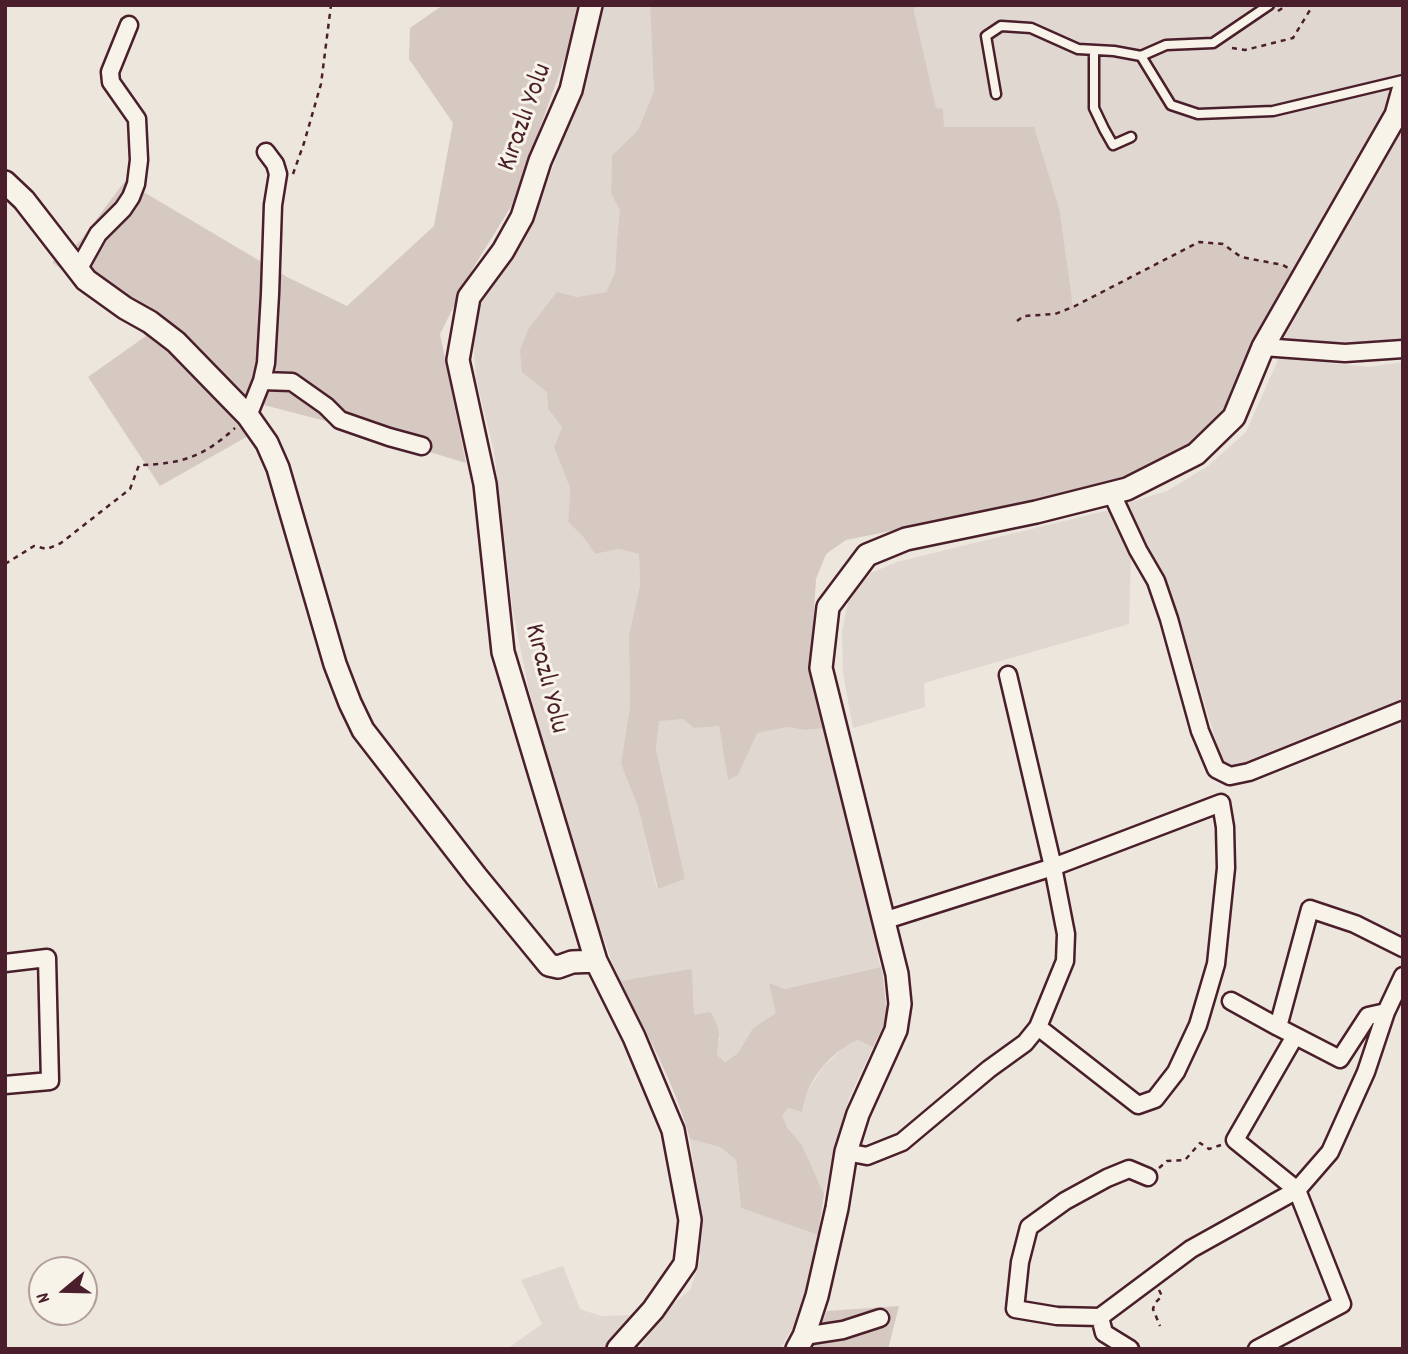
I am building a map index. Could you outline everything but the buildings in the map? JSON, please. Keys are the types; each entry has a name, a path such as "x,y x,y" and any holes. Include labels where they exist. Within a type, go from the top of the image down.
{"street":[{"name":"Kırazlı Yolu","path":"591,5 571,90 540,161 522,217 503,251 469,297 458,360 485,484 503,652 596,961 634,1037 673,1130 690,1220 685,1264 653,1310 618,1349"},
{"path":"78,270 98,234 131,197 136,184 139,160 137,119 111,82 110,72 129,25"},
{"path":"800,1342 817,1296 837,1208 846,1152 858,1114 896,1030 900,1004 897,974 821,668 828,607 867,555 906,538 1036,512 1127,489 1196,454 1234,417 1263,347 1396,115 1403,90"},
{"path":"248,416 266,363 273,205 278,174 275,164 266,152"},
{"path":"5,182 24,200 86,280 176,342 248,416 267,443 278,468 335,664 349,703 363,730 549,965 558,967 572,962 596,961"},
{"path":"1263,347 1345,353 1403,348"},
{"path":"262,381 292,382 326,406 340,420 422,446"},
{"path":"1111,492 1156,581 1200,731 1216,769 1230,776 1249,772 1403,710"},
{"path":"846,1152 867,1156 902,1142 1025,1042 1038,1027 1065,961 1066,934 1053,866 1007,675"},
{"path":"883,921 1053,866 1221,803 1225,827 1226,868 1216,964 1198,1025 1176,1072 1155,1099 1138,1105 1038,1027"},
{"path":"1278,1027 1310,909 1355,924 1403,948"},
{"path":"5,963 47,958 50,1081 5,1085"},
{"path":"1149,1177 1129,1169 1107,1178 1065,1201 1029,1227 1020,1262 1015,1309 1056,1316 1100,1317 1191,1249 1297,1191 1329,1152 1366,1072 1386,1012 1403,976"},
{"path":"1231,1001 1340,1059 1368,1016 1386,1012"},
{"path":"1257,1349 1342,1304 1297,1191 1235,1140 1295,1036"},
{"path":"1100,1317 1104,1333 1130,1349"},
{"path":"800,1342 880,1318"}],"lane":[{"path":"996,94 986,36 1001,26 1031,28 1078,49 1141,56 1166,45 1213,43 1269,5"},
{"path":"1094,50 1094,108 1113,145 1131,137"},
{"path":"1141,56 1171,105 1198,114 1273,111 1403,80"}],"path":[{"path":"291,178 304,143 320,84 331,5"},
{"path":"1232,48 1245,50 1293,38 1313,5"},
{"path":"1017,321 1024,316 1055,314 1073,307 1199,242 1223,244 1241,257 1283,265 1303,277"},
{"path":"5,564 34,546 47,549 61,543 130,489 139,465 177,462 195,457 222,440 248,416"},
{"path":"1149,1177 1167,1161 1185,1160 1200,1143 1209,1149 1235,1140"},
{"path":"1151,1279 1161,1296 1153,1309 1160,1326"}],"shaded area":[{"path":"443,5 580,5 575,30 512,205 473,268 440,334 466,463 264,405 248,436 160,486 88,377 146,336 52,262 80,241 125,181 287,277 347,306 434,226 453,123 409,59 410,28"},
{"path":"604,5 650,5 654,91 638,130 612,157 611,194 620,210 615,273 606,292 577,297 557,293 529,329 520,350 547,392 548,409 562,427 554,447 570,488 568,522 595,554 619,549 639,554 640,585 629,635 630,706 621,764 638,807 657,889 685,879 656,749 659,720 683,719 694,728 719,725 728,779 738,775 756,733 788,727 805,730 823,728 878,935 878,960 881,967 783,989 776,1013 753,1028 738,1053 724,1062 717,1055 720,1038 694,1015 692,970 620,981 613,968 544,746 528,685 513,612 494,451 476,379 473,336 479,307 488,288 526,238 572,116"},
{"path":"650,5 915,5 914,11 936,108 943,109 944,127 1034,127 1060,212 1073,307 1199,242 1223,244 1241,257 1283,265 1293,271 1231,402 1194,440 1132,480 846,540 826,554 816,579 811,656 823,728 805,730 788,727 757,733 738,775 728,780 719,726 694,728 683,719 659,721 656,749 685,879 658,889 638,807 621,764 630,706 629,635 640,585 639,554 619,549 595,554 568,522 570,488 554,447 562,427 548,409 547,392 522,372 520,350 529,328 557,292 577,297 606,292 615,273 620,210 611,194 612,156 638,130 654,91"},
{"path":"915,5 1403,5 1403,349 1263,347 1303,277 1282,265 1241,257 1223,244 1199,242 1073,307 1060,212 944,127 943,109 936,109 914,11"},
{"path":"1279,358 1369,367 1403,362 1403,700 1234,772 1224,767 1173,600 1138,537 1124,504 1167,491 1208,466 1246,432"},
{"path":"1109,510 1131,556 1129,624 924,683 925,707 853,728 843,673 842,631 849,597 871,573 897,562"},
{"path":"881,967 887,1018 873,1047 858,1040 842,1049 828,1060 817,1075 808,1090 802,1112 788,1108 782,1116 787,1127 802,1145 824,1194 818,1235 741,1208 736,1160 720,1147 690,1139 668,1079 620,981 692,969 694,1015 710,1012 719,1033 717,1055 725,1062 738,1053 753,1028 776,1013 769,983 784,989"},
{"path":"858,1040 873,1047 849,1098 824,1194 802,1145 781,1116 788,1108 802,1112 807,1092 823,1067 845,1046"},
{"path":"690,1139 720,1147 736,1160 741,1208 818,1235 808,1302 780,1349 638,1349 672,1305 690,1290 700,1261 699,1208"},
{"path":"563,1266 580,1309 601,1316 640,1315 609,1349 507,1349 542,1324 521,1280"},
{"path":"899,1306 888,1349 811,1349 827,1311"}]}
